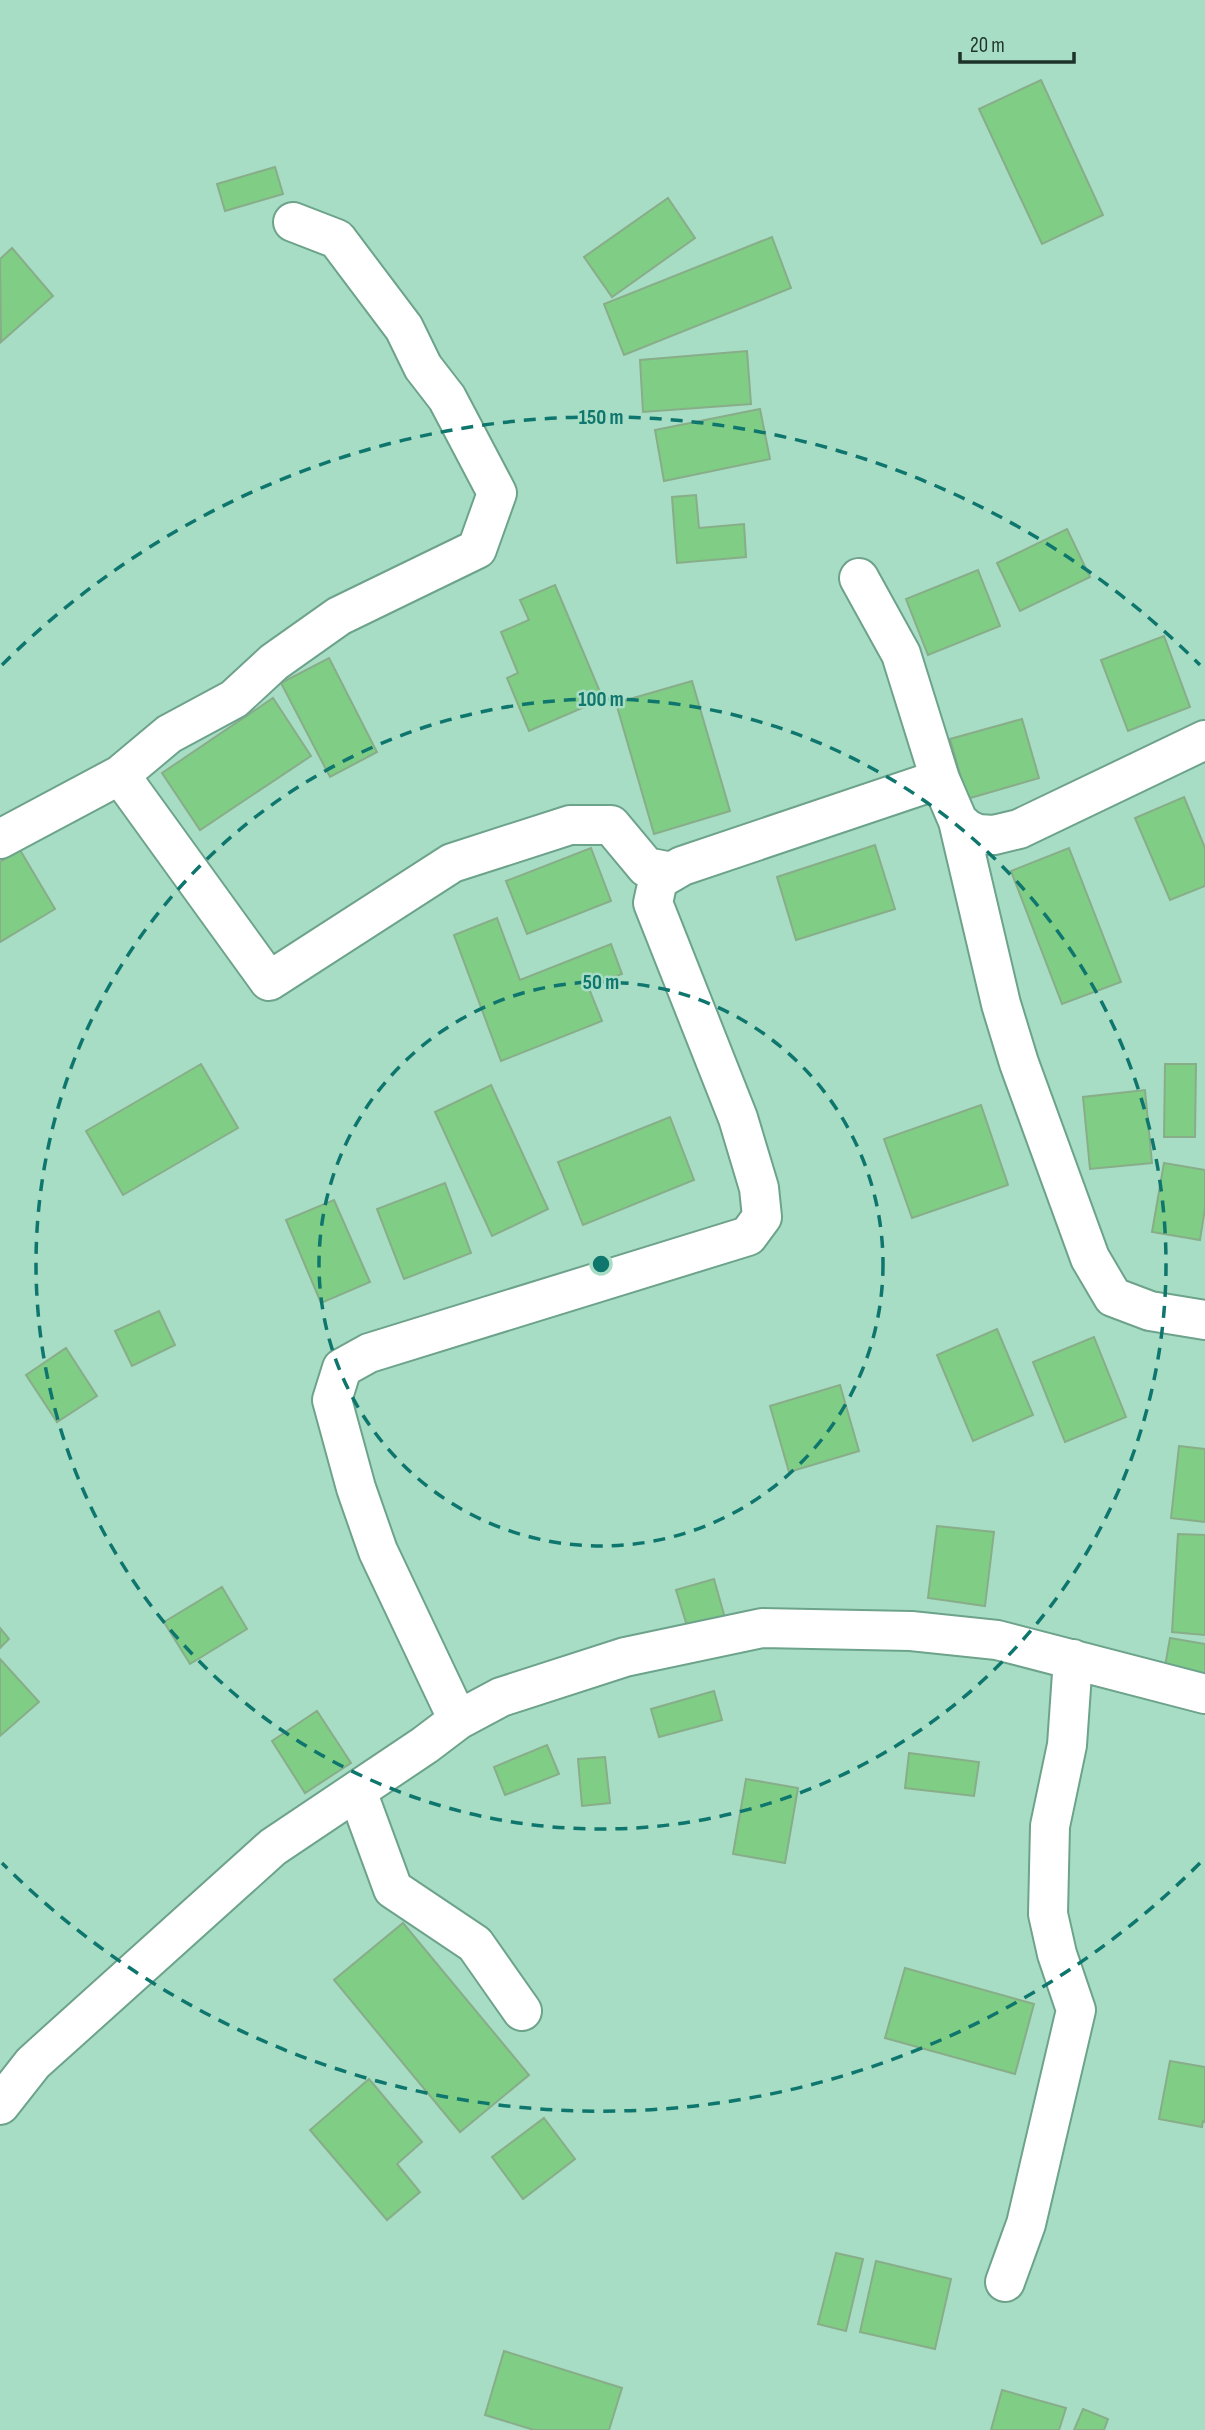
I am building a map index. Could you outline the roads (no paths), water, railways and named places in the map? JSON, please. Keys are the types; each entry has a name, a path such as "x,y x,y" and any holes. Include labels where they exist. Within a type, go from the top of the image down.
{"street":[{"path":"0,839 120,775 169,734 234,699 274,663 339,616 477,549 497,493 447,398 423,367 404,328 337,239 293,222"},
{"path":"859,578 901,654 940,779 958,821 1001,1004 1019,1063 1090,1258 1113,1297 1150,1311 1205,1320"},
{"path":"958,821 978,834 993,835 1019,829 1205,740"},
{"path":"120,775 268,981 452,863 570,825 611,825 646,867 672,872"},
{"path":"458,1720 378,1551 356,1488 332,1400 342,1368 369,1353 748,1236 762,1217 759,1188 738,1118 653,903 658,880 682,866 940,779"},
{"path":"0,2105 33,2063 273,1847 458,1720 501,1697 625,1657 762,1628 911,1631 997,1640 1205,1694"},
{"path":"1005,2282 1026,2224 1076,2010 1057,1954 1048,1914 1049,1826 1067,1745 1073,1659"},
{"path":"357,1791 393,1889 475,1944 522,2011"}]}
